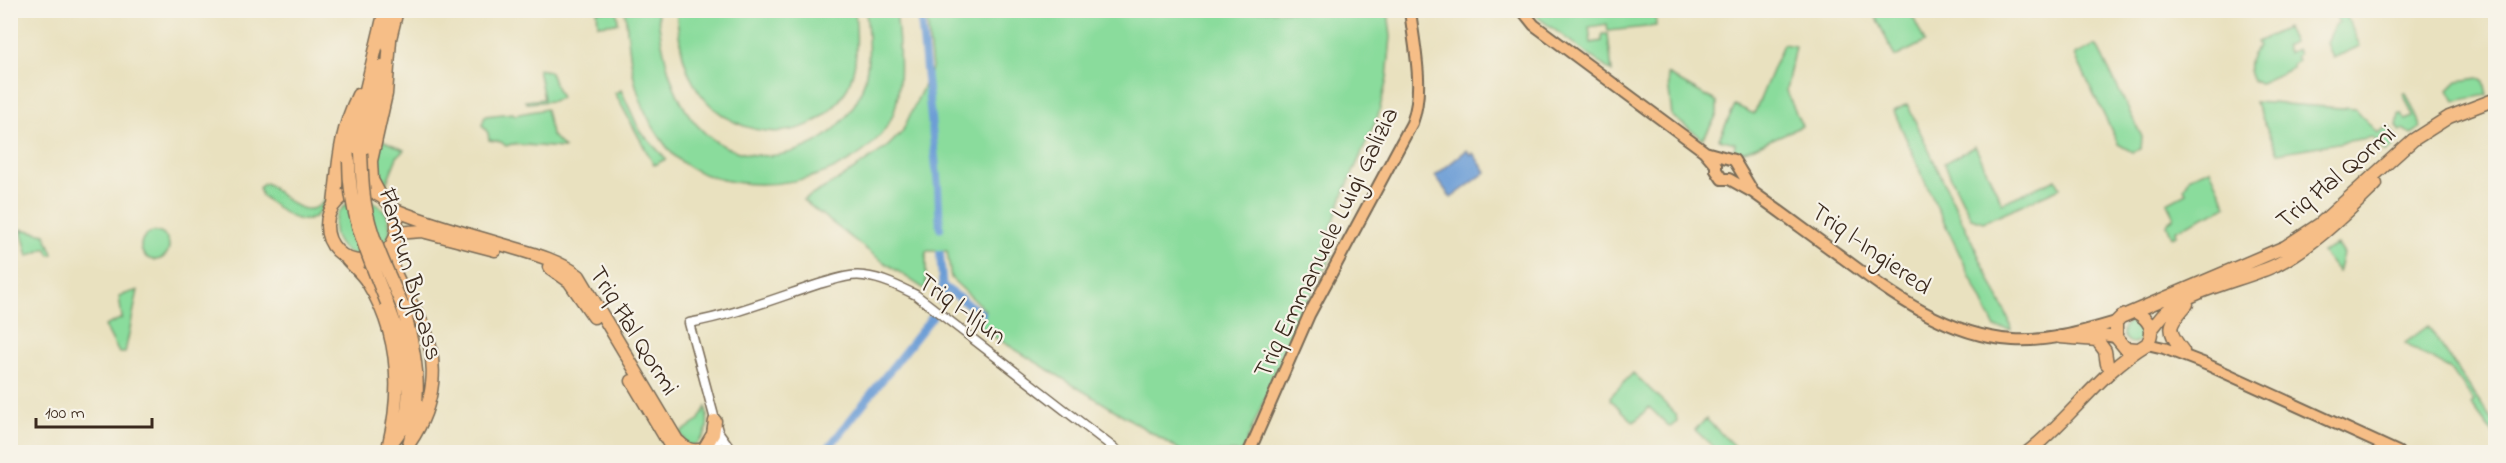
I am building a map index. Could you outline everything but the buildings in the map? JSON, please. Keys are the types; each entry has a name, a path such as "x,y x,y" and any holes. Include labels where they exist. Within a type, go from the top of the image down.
{"highway":[{"path":"385,10 367,77 343,132 332,207 327,225 327,234 336,250 345,257 367,261 376,258 391,246 396,233 397,221 393,209 380,195 372,180 371,161 386,94 390,40 397,10"},
{"name":"Ħamrun Bypass","path":"390,40 361,153 364,203 368,220 379,253 402,305 418,370 417,395 408,447"},
{"name":"Ħamrun Bypass","path":"367,77 349,161 349,185 356,226 404,346 409,380 404,423 387,448"},
{"name":"Triq Ħal Qormi","path":"2136,312 2294,242 2334,212 2413,140 2449,117 2496,99"},
{"name":"Triq Ħal Qormi","path":"2090,390 2147,339 2168,310 2194,296 2274,266 2300,252 2332,226 2417,147 2447,126 2496,107"},
{"path":"332,207 341,197 353,191 367,190 380,195"},
{"name":"Triq Ħal Qormi","path":"393,209 424,222 478,236 570,268 579,276 679,449"},
{"name":"Triq Ħal Qormi","path":"396,233 422,231 531,259 558,272 577,291 679,449"},
{"name":"Ħamrun Bypass","path":"391,246 392,265 422,322 435,372 430,400 418,430 408,447"},
{"name":"Ħamrun Bypass","path":"345,257 368,283 393,348 398,380 395,417 387,448"},
{"path":"2183,351 2172,337 2170,328 2173,320 2194,296"},
{"path":"2028,453 2046,438 2090,390 2107,364 2118,340 2116,322 2121,317 2136,312 2144,317 2147,339 2125,348 2118,340"},
{"path":"2060,337 2097,340 2105,351 2107,364"},
{"path":"679,449 696,452 704,449 717,426"}],"main road":[{"name":"Triq Emmanuele Luigi Galizia","path":"1249,453 1309,315 1415,117 1419,92 1410,10"},
{"path":"1522,10 1534,25 1704,151 1721,161"},
{"name":"Triq l-Ingiered","path":"1754,193 1734,160 1721,161 1720,176 1754,193 1881,286 1917,309 1967,330 2013,340 2060,337 2116,322"},
{"path":"1730,180 1739,171"},
{"name":"Triq l-Ingiered","path":"2077,333 2118,340"},
{"path":"2147,339 2183,351 2208,365"},
{"path":"2147,339 2398,453"}],"street":[{"name":"Triq l-Iljun","path":"717,426 689,323 719,318 844,276 874,278 916,295 1119,453"},
{"path":"717,426 717,453"},
{"path":"717,426 733,453"}],"green space":[{"path":"597,11 617,11 618,23 598,25"},
{"path":"625,11 657,11 665,56 680,100 697,125 716,141 737,151 759,155 783,154 805,148 826,136 843,120 857,100 865,78 868,45 866,11 896,11 900,66 895,109 875,142 852,159 825,173 794,181 763,184 733,182 704,174 674,156 650,122 634,76"},
{"path":"676,11 855,11 856,52 850,83 829,111 810,124 789,130 767,131 745,126 725,116 707,102 693,82 683,56"},
{"path":"926,11 1388,11 1391,37 1387,79 1378,116 1343,195 1324,249 1333,254 1303,309 1242,452 1183,452 975,325 985,310 951,278 947,251 926,251 926,290 875,256 803,200 887,147 902,132 932,68"},
{"path":"1532,11 1655,11 1656,26 1608,31 1607,24 1589,27 1591,43 1602,41 1602,34 1608,34 1612,72"},
{"path":"1873,11 1910,11 1925,42 1895,57"},
{"path":"2333,11 2344,11 2360,46 2333,58 2327,43 2334,26 2339,23"},
{"path":"2286,28 2293,42 2285,46 2288,53 2297,49 2298,60 2293,64 2293,68 2260,83 2253,81 2249,63 2259,46 2257,42"},
{"path":"1783,44 1795,46 1786,91 1802,126 1745,151 1734,151 1735,143 1719,139 1735,105 1754,114"},
{"path":"2097,46 2142,137 2141,149 2132,152 2118,144 2075,55"},
{"path":"538,69 549,71 561,98 552,101 527,103 525,101 544,99"},
{"path":"1667,74 1717,102 1717,115 1703,139 1672,116"},
{"path":"2478,78 2484,81 2487,95 2455,101 2449,90 2458,81"},
{"path":"621,90 640,131 666,159 654,165 615,93"},
{"path":"2403,93 2406,93 2421,127 2411,135 2404,130 2401,132 2397,126 2399,114 2402,114 2406,120 2413,117"},
{"path":"2255,102 2356,109 2377,133 2389,126 2396,137 2392,148 2385,152 2373,137 2278,153"},
{"path":"1907,104 2009,320 2011,330 1995,328 1926,184 1894,111"},
{"path":"546,109 551,134 564,148 512,144 506,146 501,142 489,140 488,133 482,125 485,116 513,113 514,115"},
{"path":"380,139 404,150 397,157 384,189 378,164"},
{"path":"1975,146 2002,203 2056,179 2060,188 1983,222 1971,218 1944,163"},
{"path":"2210,169 2227,206 2176,230 2176,235 2172,237 2167,225 2174,217 2167,203 2186,193 2184,189 2190,177"},
{"path":"263,184 268,184 286,200 308,209 315,208 322,203 327,192 323,207 316,216 308,220 299,220 280,210 261,195 259,188"},
{"path":"356,200 368,200 378,204 386,212 390,228 386,244 378,252 368,256 356,256 346,252 338,244 334,234 334,222 338,212 346,204"},
{"path":"21,229 45,234 53,254 50,255 46,248 28,256"},
{"path":"155,232 165,236 169,246 165,256 155,260 145,256 141,246 145,236"},
{"path":"2337,245 2343,254 2338,272 2322,252"},
{"path":"138,290 125,353 119,353 105,326 122,318 119,296"},
{"path":"2130,321 2138,321 2145,328 2145,336 2138,343 2130,343 2123,336 2123,328"},
{"path":"2428,326 2492,420 2495,421 2495,436 2471,404 2474,401 2451,370 2405,343"},
{"path":"1633,373 1676,414 1677,422 1670,427 1649,407 1634,422 1611,400 1610,397"},
{"path":"706,407 708,423 703,437 695,445 687,445 680,433 698,421"},
{"path":"1706,419 1735,447 1729,452 1719,452 1695,430"}],"water":[{"path":"1467,150 1470,155 1473,153 1486,172 1451,198 1435,176"}],"waterway":[{"path":"920,10 940,228"},
{"path":"940,254 943,290 941,300"},
{"path":"943,286 982,314"},
{"path":"825,452 933,316"}]}
